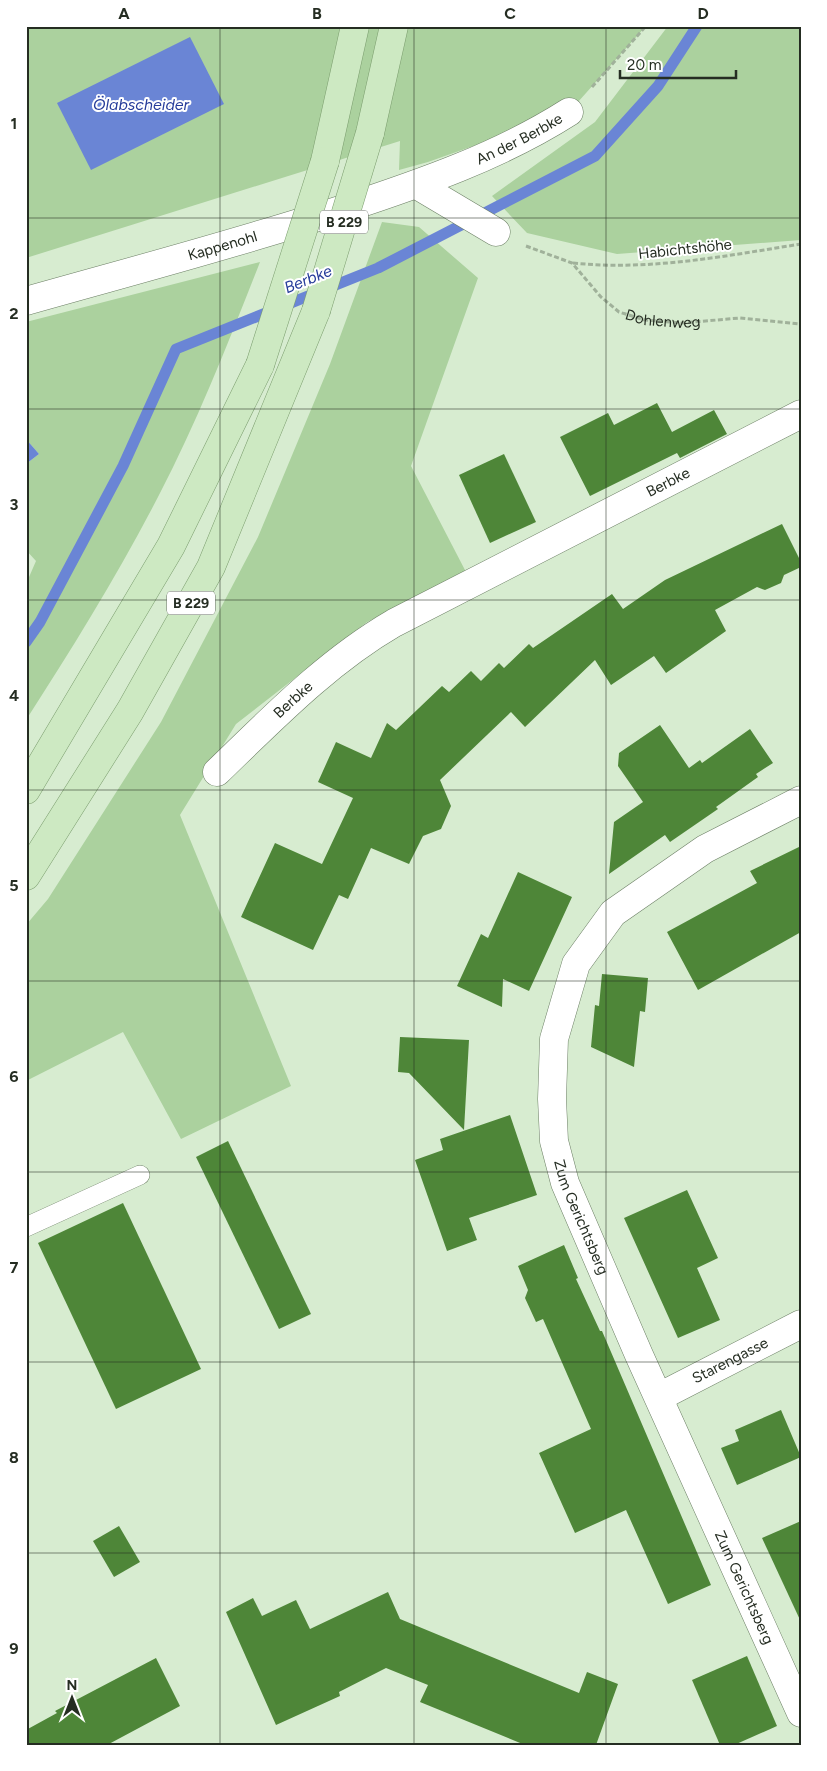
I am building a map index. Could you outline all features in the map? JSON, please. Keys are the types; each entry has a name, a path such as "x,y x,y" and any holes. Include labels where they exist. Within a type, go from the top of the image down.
{"main road":[{"name":"B 229","path":"26,790 171,546 260,366 325,161 355,26"},
{"name":"B 229","path":"26,876 130,711 211,567 316,311 370,133 394,26"}],"street":[{"name":"An der Berbke","path":"417,185 534,133 569,112"},
{"path":"417,185 496,232"},
{"name":"Kappenohl","path":"26,301 261,236 417,185"},
{"name":"Berbke","path":"218,772 296,696 361,642 394,623 801,414"},
{"name":"Zum Gerichtsberg","path":"801,800 705,849 613,913 576,964 554,1039 552,1099 554,1141 565,1183 801,1713"},
{"name":"Starengasse","path":"659,1397 801,1324"}],"lane":[{"path":"26,1227 140,1175"}],"path":[{"name":"An der Berbke","path":"569,112 646,26"},
{"name":"Dohlenweg","path":"496,232 572,263 601,297 619,312 645,320 682,323 740,318 788,321 801,324"},
{"name":"Habichtshöhe","path":"572,263 612,267 687,262 801,244"}],"green space":[{"path":"26,26 646,26 569,112 428,162 399,170 400,141 26,258"},
{"path":"668,26 801,26 801,240 617,254 527,233 492,196 595,122"},
{"path":"382,222 419,227 478,278 411,466 466,572 367,622 236,724 180,815 291,1086 181,1139 123,1032 26,1081 26,925 48,899 161,722 258,537 330,364"},
{"path":"260,262 200,409 159,495 95,609 26,720 26,584 36,561 26,550 26,464 39,454 26,439 26,322"}],"water":[{"name":"Ölabscheider","path":"190,37 224,104 91,170 57,103"},
{"path":"26,439 39,454 26,464"}],"building":[{"path":"657,403 672,432 714,410 727,434 680,458 677,453 590,496 560,437 608,413 614,425"},
{"path":"504,454 536,522 490,543 459,475"},
{"path":"782,524 801,562 801,567 784,575 781,583 765,590 757,587 715,610 726,631 666,673 654,656 611,685 595,660 525,727 511,712 440,780 451,806 441,829 423,836 409,864 371,848 348,899 339,895 313,950 241,917 275,843 322,864 353,798 318,782 336,742 371,758 387,723 396,730 442,686 449,692 471,671 481,681 499,663 504,668 529,644 533,648 612,594 623,609 665,580"},
{"path":"660,725 689,768 700,760 702,763 750,729 773,763 756,774 758,777 716,807 718,809 670,842 665,835 609,874 614,822 643,802 618,766 619,753"},
{"path":"801,846 801,932 698,990 667,932 757,883 750,871"},
{"path":"518,872 572,897 529,991 503,979 502,1007 457,986 481,934 488,938"},
{"path":"602,974 648,978 645,1012 640,1011 634,1067 591,1047 595,1005 599,1006"},
{"path":"400,1037 469,1040 464,1130 409,1073 398,1072"},
{"path":"510,1115 537,1195 469,1218 477,1240 447,1251 415,1160 443,1150 440,1139"},
{"path":"228,1141 311,1314 279,1329 196,1157"},
{"path":"687,1190 718,1258 697,1268 720,1320 678,1338 624,1218"},
{"path":"123,1203 201,1369 116,1409 38,1243"},
{"path":"564,1245 578,1278 576,1279 600,1331 602,1331 711,1585 668,1604 626,1510 575,1533 539,1453 591,1429 543,1319 536,1322 525,1298 528,1290 518,1266"},
{"path":"781,1410 801,1457 737,1485 721,1448 739,1441 735,1430"},
{"path":"801,1521 801,1622 762,1538"},
{"path":"119,1526 140,1562 114,1577 93,1541"},
{"path":"388,1592 400,1619 579,1693 587,1672 618,1684 596,1745 525,1745 420,1702 428,1685 386,1668 339,1692 340,1696 276,1725 226,1612 253,1598 262,1616 296,1600 310,1629"},
{"path":"747,1656 777,1726 734,1745 720,1745 692,1680"},
{"path":"156,1658 180,1706 107,1745 26,1745 26,1730 57,1713 55,1711"}],"waterway":[{"name":"Berbke","path":"26,642 40,622 123,466 176,349 378,268 595,156 658,86 697,26"}]}
